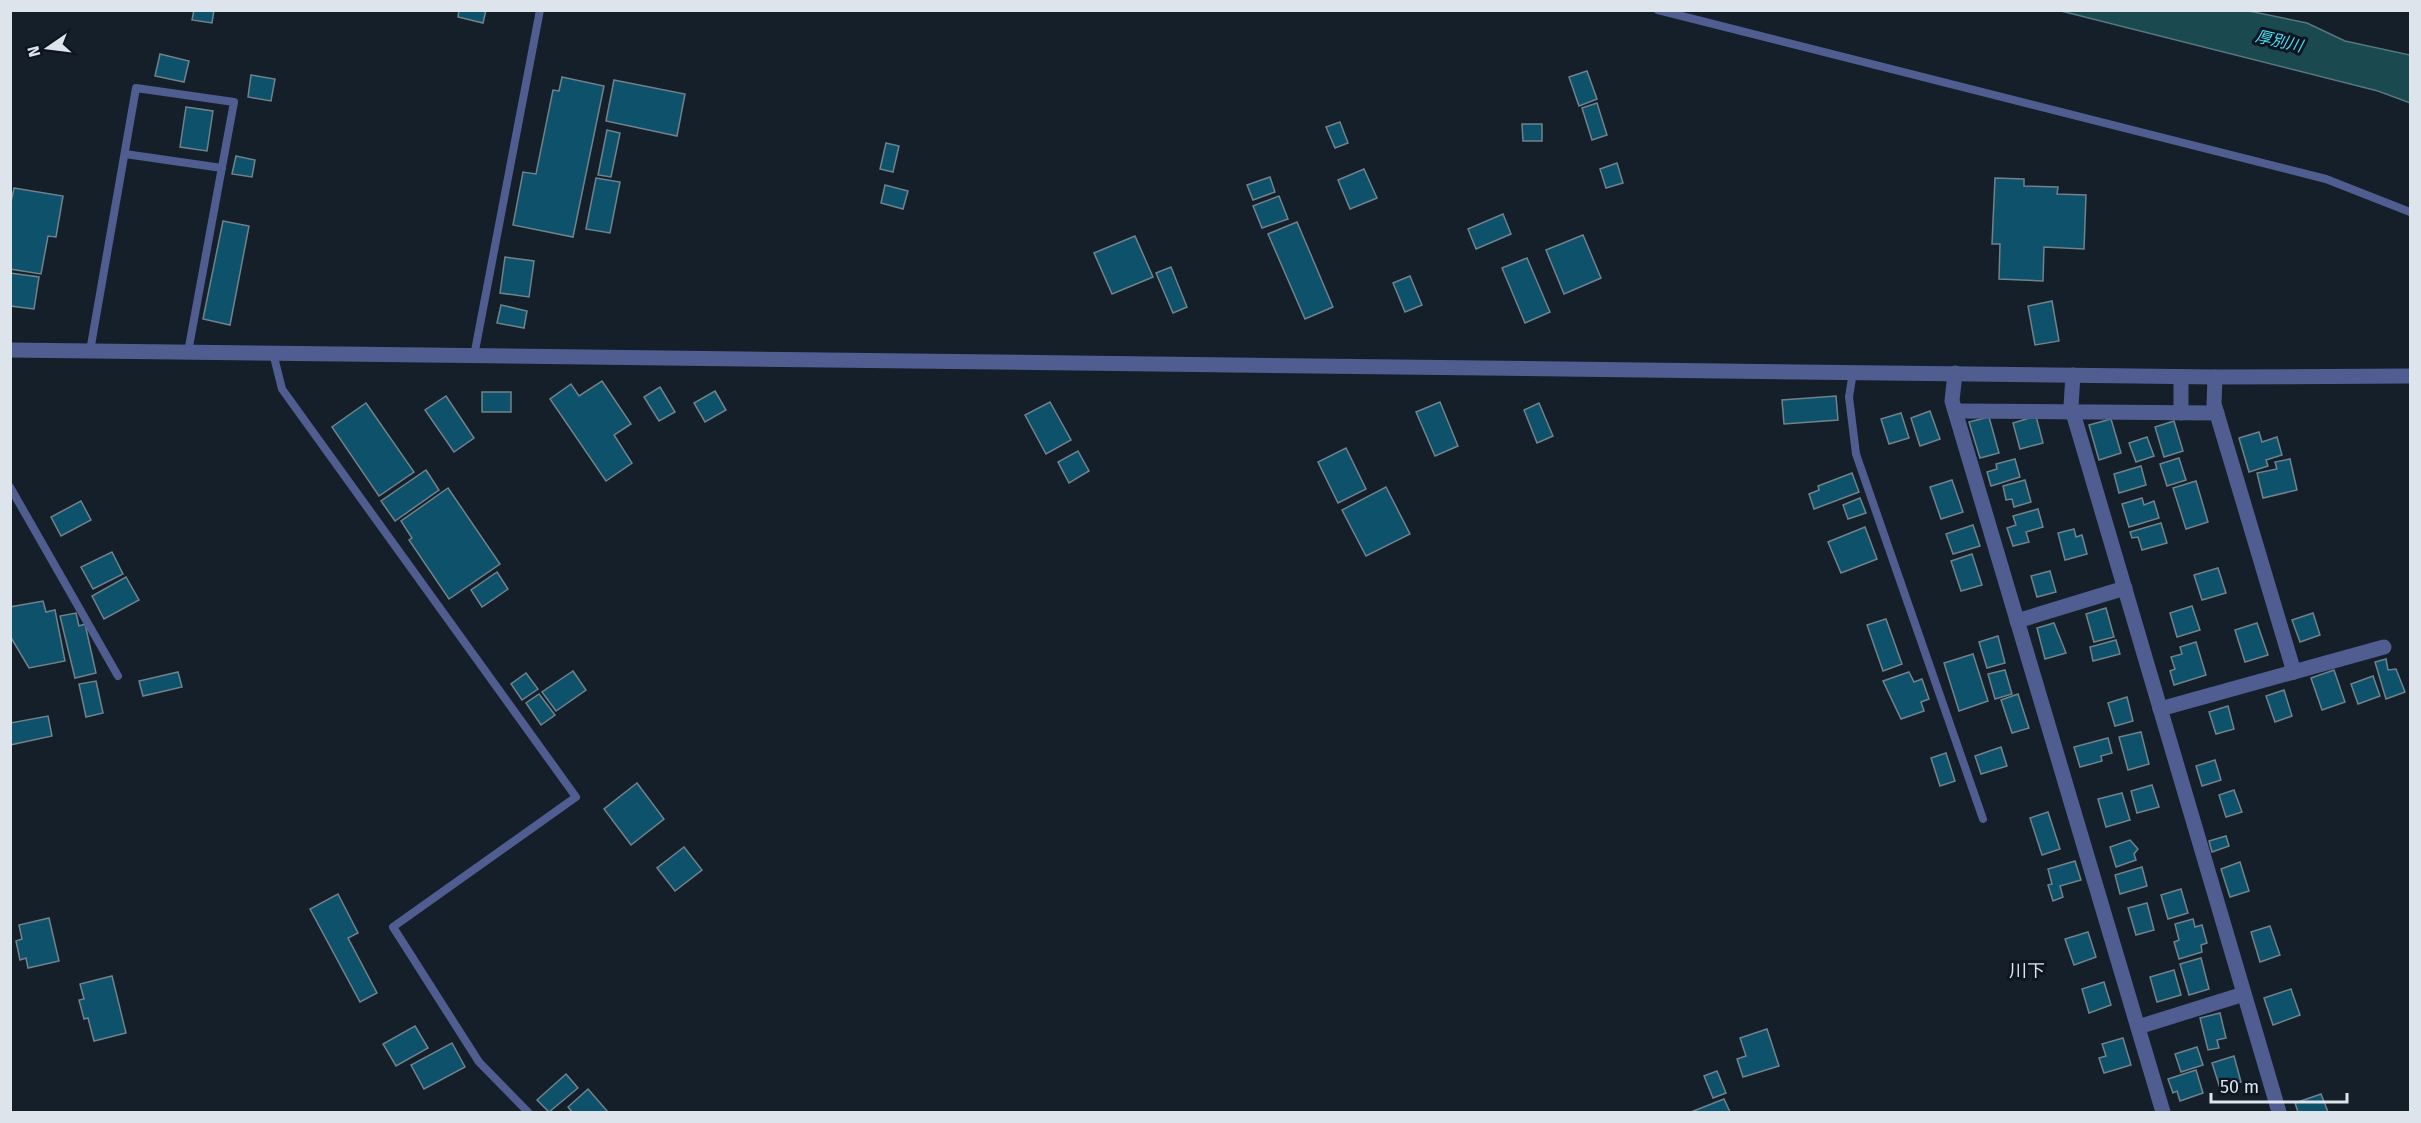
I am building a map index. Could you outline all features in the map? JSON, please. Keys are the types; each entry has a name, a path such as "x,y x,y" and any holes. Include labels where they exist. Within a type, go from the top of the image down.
{"street":[{"path":"10,350 2181,377 2410,375"},
{"path":"1955,373 1952,400 1955,411 2163,1113"},
{"path":"2073,375 2073,412 2279,1113"},
{"path":"2181,377 2181,413"},
{"path":"2215,377 2214,404 2294,672"},
{"path":"1955,411 2217,413"},
{"path":"2017,621 2125,588"},
{"path":"2160,709 2384,646"},
{"path":"2138,1027 2244,994"}],"lane":[{"path":"474,356 540,10"},
{"path":"1658,10 2326,179 2410,212"},
{"path":"90,351 136,88 234,102 188,352"},
{"path":"125,154 222,168"},
{"path":"273,353 282,389 576,797 393,927 479,1062 528,1113"},
{"path":"1853,372 1849,397 1856,454 1983,819"},
{"path":"10,487 118,676"}],"water":[{"name":"厚別川","path":"2061,11 2249,11 2307,23 2345,41 2410,55 2410,103 2378,91"}],"building":[{"path":"194,10 214,10 212,23 192,20"},
{"path":"459,10 486,10 483,23 458,17"},
{"path":"160,54 189,61 184,82 155,76"},
{"path":"1587,71 1597,99 1579,106 1569,77"},
{"path":"251,75 275,79 271,101 248,97"},
{"path":"562,77 604,86 573,237 513,225 523,172 536,174 553,90 559,91"},
{"path":"614,80 685,94 677,136 606,121"},
{"path":"1597,103 1607,135 1592,140 1582,108"},
{"path":"186,107 213,111 207,151 180,147"},
{"path":"1340,122 1348,143 1335,148 1326,127"},
{"path":"1522,124 1542,124 1542,141 1523,141"},
{"path":"607,130 620,133 611,177 598,175"},
{"path":"886,143 899,146 893,172 880,169"},
{"path":"236,156 255,160 252,177 232,174"},
{"path":"1617,163 1623,183 1606,188 1600,169"},
{"path":"1364,169 1377,198 1350,209 1338,180"},
{"path":"1270,177 1275,192 1253,200 1247,185"},
{"path":"596,178 620,182 610,233 586,229"},
{"path":"1995,178 2024,179 2024,186 2058,187 2057,194 2086,195 2084,249 2044,247 2043,281 1999,279 2000,244 1992,244"},
{"path":"885,185 908,191 903,209 881,203"},
{"path":"14,188 63,196 56,237 48,236 41,274 10,269 10,207"},
{"path":"1279,196 1288,219 1262,228 1253,206"},
{"path":"1503,214 1511,234 1476,249 1468,229"},
{"path":"223,221 249,226 230,325 203,319"},
{"path":"1297,222 1333,307 1305,319 1268,234"},
{"path":"1583,235 1601,278 1564,294 1546,250"},
{"path":"1135,236 1153,277 1112,294 1094,253"},
{"path":"505,257 534,261 529,297 500,293"},
{"path":"1527,258 1550,312 1525,323 1502,268"},
{"path":"1171,267 1187,307 1173,313 1156,273"},
{"path":"10,273 39,277 34,309 10,306"},
{"path":"1410,276 1422,305 1405,312 1393,283"},
{"path":"2052,301 2059,341 2035,345 2028,306"},
{"path":"501,305 527,311 524,328 497,323"},
{"path":"602,381 631,424 614,435 632,463 606,481 550,399 571,384 579,396"},
{"path":"660,387 675,412 659,421 644,397"},
{"path":"715,391 726,410 705,422 694,403"},
{"path":"482,392 511,392 511,412 482,412"},
{"path":"446,396 474,438 454,452 425,410"},
{"path":"1836,396 1838,420 1784,424 1782,400"},
{"path":"1050,402 1071,440 1046,454 1025,415"},
{"path":"1440,402 1458,446 1435,456 1416,412"},
{"path":"366,403 414,472 379,496 332,427"},
{"path":"1539,403 1553,436 1537,443 1524,410"},
{"path":"1930,411 1940,439 1920,446 1911,418"},
{"path":"1901,413 1909,438 1889,444 1881,419"},
{"path":"2036,416 2043,443 2020,449 2013,423"},
{"path":"1989,417 1999,453 1980,458 1969,422"},
{"path":"2111,419 2121,453 2099,460 2089,425"},
{"path":"2174,421 2183,451 2164,457 2155,427"},
{"path":"2259,432 2262,442 2277,437 2282,455 2266,460 2268,466 2249,472 2239,438"},
{"path":"2147,437 2154,456 2136,462 2129,443"},
{"path":"1346,448 1366,489 1338,503 1318,462"},
{"path":"1078,451 1089,471 1069,483 1058,462"},
{"path":"2179,458 2186,480 2167,486 2160,464"},
{"path":"2015,459 2020,477 1991,486 1987,472 1997,469 1996,464"},
{"path":"2290,459 2297,490 2263,498 2257,473 2277,469 2275,462"},
{"path":"2141,466 2146,485 2119,493 2114,474"},
{"path":"426,470 439,490 395,521 381,501"},
{"path":"1852,473 1859,492 1814,509 1809,494 1819,490 1818,486"},
{"path":"1952,480 1963,512 1941,519 1930,487"},
{"path":"2025,480 2031,502 2014,507 2012,499 2006,500 2003,486"},
{"path":"2196,481 2208,522 2186,529 2173,488"},
{"path":"1386,487 1410,534 1366,556 1342,510"},
{"path":"448,488 500,564 449,599 409,540 412,538 401,521"},
{"path":"1860,498 1866,513 1848,519 1843,505"},
{"path":"2142,498 2144,505 2154,501 2159,518 2129,527 2122,504"},
{"path":"81,501 91,520 61,536 51,517"},
{"path":"2038,509 2043,527 2026,532 2029,542 2013,546 2007,528 2016,525 2013,516"},
{"path":"2161,523 2167,543 2142,550 2138,537 2132,538 2130,532"},
{"path":"1973,525 1980,546 1953,554 1946,534"},
{"path":"1865,527 1877,559 1841,573 1828,542"},
{"path":"2074,529 2076,537 2082,535 2087,554 2065,560 2058,533"},
{"path":"112,552 123,574 93,589 81,567"},
{"path":"1972,554 1982,585 1961,591 1951,561"},
{"path":"2218,568 2226,593 2202,600 2194,575"},
{"path":"2050,571 2056,592 2037,597 2031,576"},
{"path":"497,572 508,589 482,607 471,590"},
{"path":"126,577 139,600 104,619 92,596"},
{"path":"43,601 46,612 55,610 65,661 29,668 10,636 10,607"},
{"path":"2192,606 2200,630 2177,637 2170,613"},
{"path":"2106,608 2114,637 2094,642 2086,614"},
{"path":"76,613 79,626 85,624 96,673 75,678 60,616"},
{"path":"2313,613 2320,635 2300,642 2292,620"},
{"path":"1886,619 1902,664 1883,671 1867,625"},
{"path":"2054,623 2066,653 2045,659 2037,628"},
{"path":"2257,623 2268,655 2245,662 2235,630"},
{"path":"1998,636 2005,663 1987,668 1979,642"},
{"path":"2116,640 2120,654 2093,661 2090,647"},
{"path":"2196,642 2206,675 2174,685 2170,671 2175,669 2171,657 2182,654 2180,647"},
{"path":"1973,654 1988,701 1959,711 1944,663"},
{"path":"2386,659 2388,670 2396,669 2405,692 2386,699 2375,662"},
{"path":"2005,670 2012,694 1995,699 1988,674"},
{"path":"2334,670 2345,702 2322,710 2311,678"},
{"path":"573,671 586,690 556,711 542,692"},
{"path":"178,672 182,687 143,696 139,681"},
{"path":"1909,672 1914,682 1922,679 1929,699 1921,702 1924,711 1901,719 1883,681"},
{"path":"526,673 538,689 522,700 511,684"},
{"path":"2373,676 2380,696 2358,704 2351,684"},
{"path":"96,681 103,713 86,717 79,684"},
{"path":"2284,690 2292,716 2275,722 2266,696"},
{"path":"539,694 555,715 541,725 526,703"},
{"path":"2018,694 2029,728 2012,733 2001,700"},
{"path":"2127,697 2133,721 2115,726 2108,703"},
{"path":"2228,706 2234,729 2216,734 2209,712"},
{"path":"48,716 52,736 10,745 10,723"},
{"path":"2141,732 2149,764 2128,770 2119,737"},
{"path":"2108,738 2112,753 2101,756 2102,761 2080,767 2074,747"},
{"path":"2001,747 2007,766 1981,774 1975,756"},
{"path":"1946,753 1955,781 1940,786 1931,758"},
{"path":"2215,760 2221,780 2202,786 2196,766"},
{"path":"637,783 664,819 631,845 604,809"},
{"path":"2152,785 2159,807 2137,813 2131,791"},
{"path":"2234,790 2242,812 2226,817 2219,795"},
{"path":"2122,793 2130,820 2106,827 2098,799"},
{"path":"2048,812 2060,849 2042,855 2030,818"},
{"path":"2226,836 2229,846 2212,852 2209,841"},
{"path":"2130,840 2138,849 2134,854 2136,860 2116,867 2110,847"},
{"path":"684,847 702,870 675,891 657,868"},
{"path":"2075,861 2081,880 2060,886 2063,897 2053,901 2048,885 2052,884 2048,869"},
{"path":"2240,862 2249,891 2230,897 2221,869"},
{"path":"2142,867 2147,886 2120,894 2115,875"},
{"path":"2181,889 2188,913 2168,919 2161,895"},
{"path":"338,894 358,933 348,938 377,993 360,1002 310,909"},
{"path":"2147,903 2154,930 2136,935 2128,908"},
{"path":"49,918 59,961 28,968 26,958 20,960 16,941 22,939 19,925"},
{"path":"2193,919 2195,927 2202,925 2207,943 2201,945 2202,952 2179,959 2174,942 2179,940 2175,924"},
{"path":"2270,926 2280,955 2260,962 2251,932"},
{"path":"2088,932 2096,957 2074,965 2065,939"},
{"path":"2201,958 2209,989 2189,995 2180,964"},
{"path":"2174,970 2181,995 2157,1002 2150,977"},
{"path":"112,976 126,1033 94,1041 88,1018 84,1019 79,1000 84,999 80,984"},
{"path":"2104,982 2111,1005 2089,1013 2082,989"},
{"path":"2291,989 2300,1015 2273,1025 2264,998"},
{"path":"2220,1013 2226,1038 2217,1040 2219,1048 2208,1050 2200,1018"},
{"path":"415,1026 428,1048 396,1066 383,1044"},
{"path":"1767,1029 1779,1066 1743,1077 1737,1059 1746,1056 1740,1038"},
{"path":"2123,1038 2131,1065 2104,1073 2099,1058 2106,1056 2102,1044"},
{"path":"452,1043 465,1067 424,1089 411,1065"},
{"path":"2197,1047 2203,1065 2181,1072 2175,1054"},
{"path":"2234,1056 2241,1082 2220,1088 2212,1063"},
{"path":"2196,1070 2203,1093 2180,1101 2177,1091 2173,1093 2168,1079"},
{"path":"1717,1071 1726,1093 1713,1098 1704,1076"},
{"path":"566,1074 578,1088 549,1112 537,1100"},
{"path":"588,1089 608,1112 572,1112 568,1107"},
{"path":"2321,1094 2328,1112 2298,1112 2295,1103"},
{"path":"1724,1099 1730,1112 1691,1112"}],"district":[{"name":"川下","path":"2027,971"}]}
